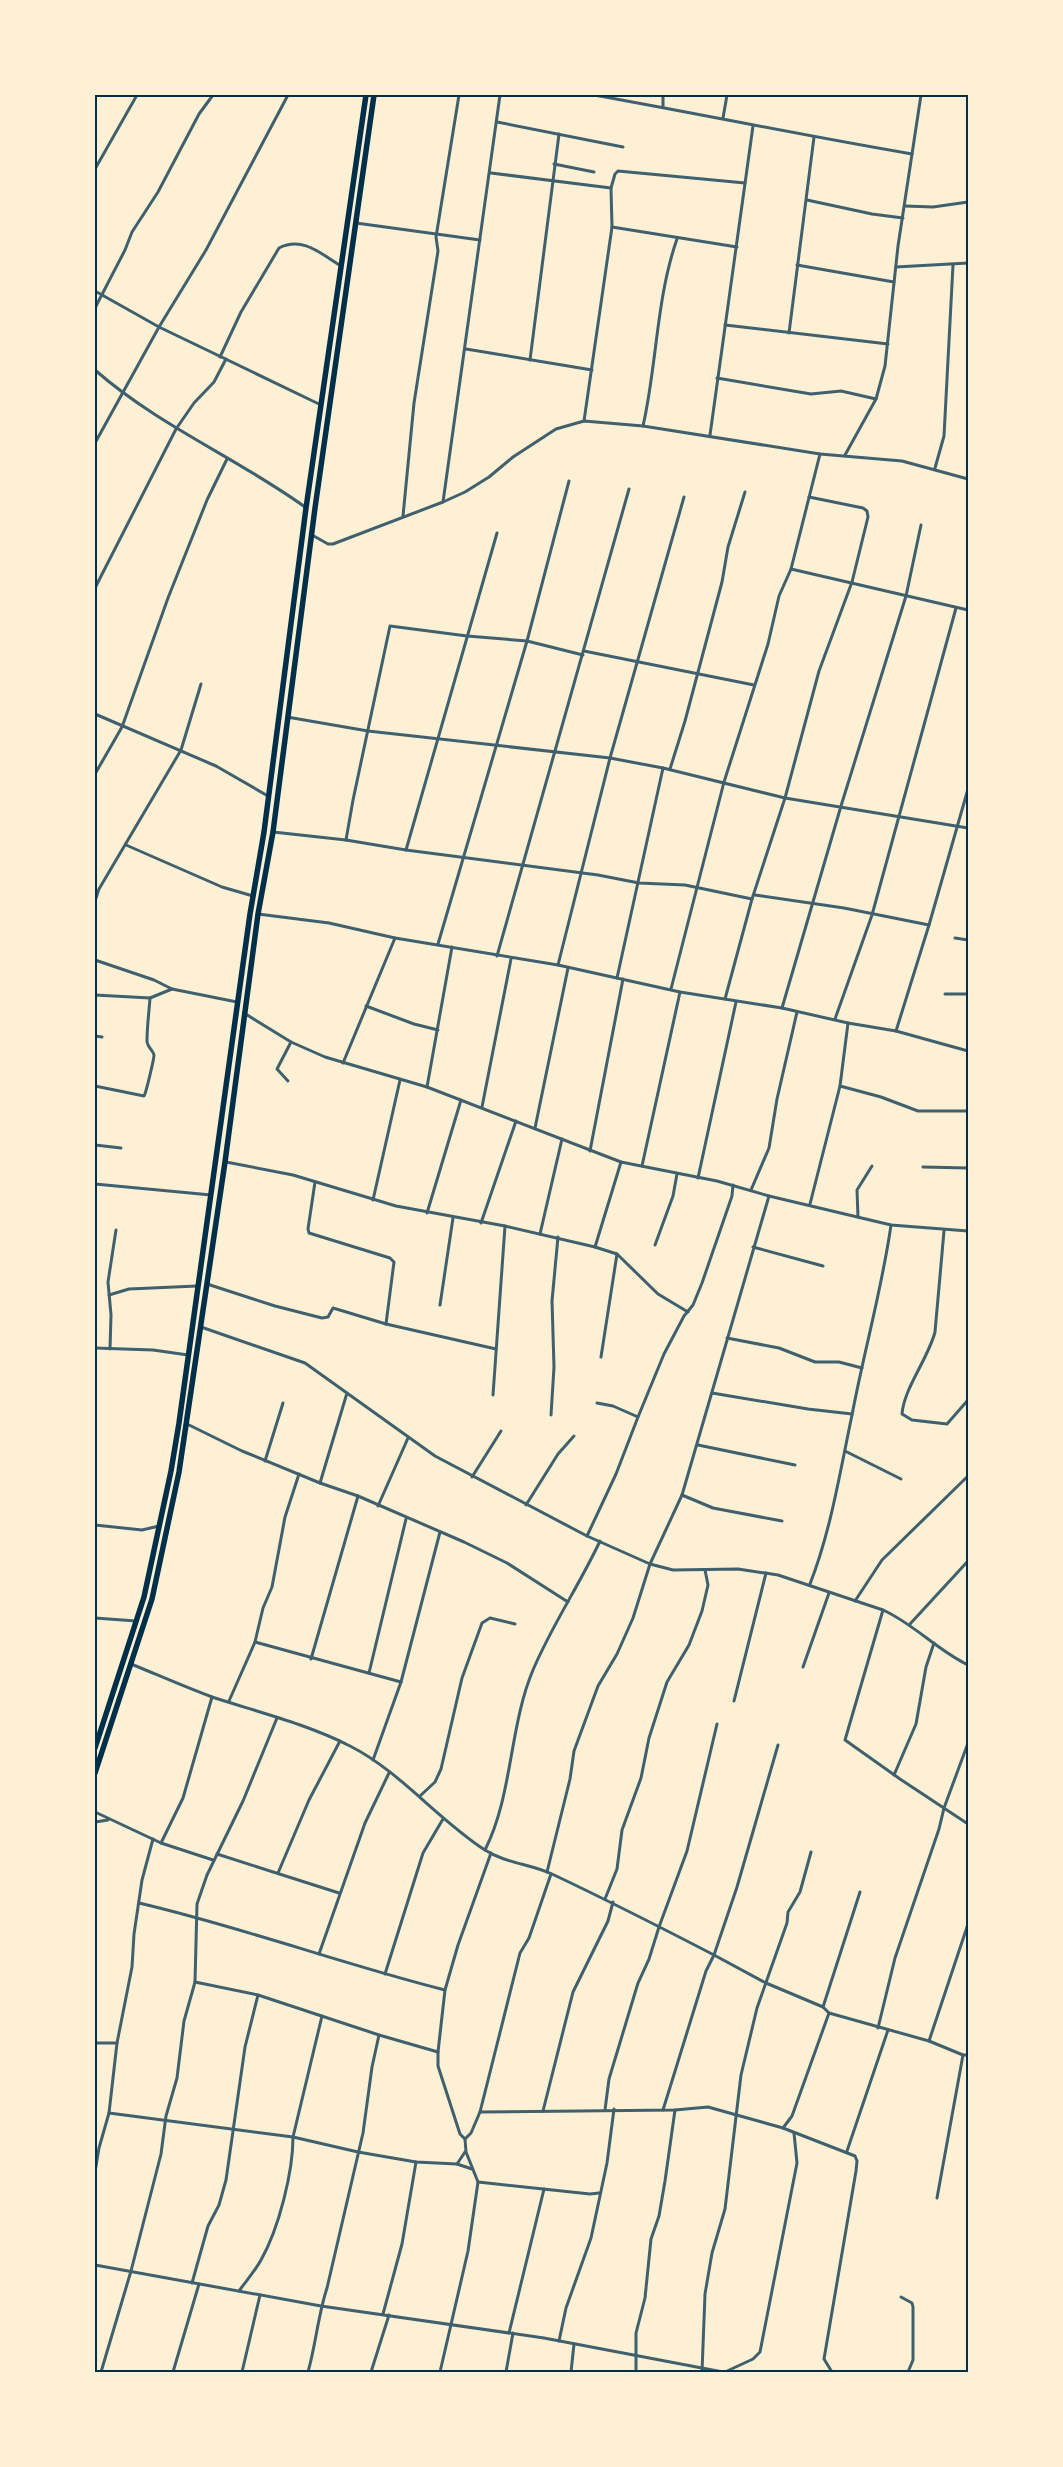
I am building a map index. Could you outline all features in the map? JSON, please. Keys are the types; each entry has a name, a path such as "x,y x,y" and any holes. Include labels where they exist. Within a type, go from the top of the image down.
{"highway":[{"path":"95,1748 137,1621 171,1471 212,1195 306,508 366,95"},
{"path":"95,1774 152,1599 179,1472 187,1424 225,1162 258,914 273,832 286,717 374,95"}],"street":[{"path":"95,169 137,95"},
{"path":"95,308 132,232 158,192 199,114 213,95"},
{"path":"95,442 159,327 206,250 288,95"},
{"path":"403,516 414,403 438,251 437,235 459,95"},
{"path":"443,502 491,173 500,95"},
{"path":"594,95 912,154"},
{"path":"663,95 663,107"},
{"path":"723,118 727,95"},
{"path":"845,454 876,399 888,344 894,282 921,95"},
{"path":"497,122 623,147"},
{"path":"710,435 753,126"},
{"path":"530,360 559,134"},
{"path":"789,333 814,137"},
{"path":"554,164 594,172"},
{"path":"584,421 612,227 612,188 615,174 618,171 745,183"},
{"path":"491,173 612,188"},
{"path":"806,200 872,214 903,218"},
{"path":"906,206 933,207 968,202"},
{"path":"356,223 480,240"},
{"path":"612,227 676,239 737,247"},
{"path":"644,426 650,398 663,302 676,239"},
{"path":"220,357 241,312 279,248 288,244 301,243 341,266"},
{"path":"896,267 968,263"},
{"path":"797,265 894,282"},
{"path":"935,468 944,436 953,265"},
{"path":"95,291 159,327 321,405"},
{"path":"725,325 888,344"},
{"path":"466,349 592,370"},
{"path":"95,588 176,428 194,403 214,382 226,359"},
{"path":"95,370 123,394 227,459 267,480 306,508"},
{"path":"717,378 817,394 841,391 876,399"},
{"path":"312,535 328,544 333,544 443,502 490,477 513,457 556,429 584,421 644,426 710,435 820,454 845,454 902,461 935,468 968,479"},
{"path":"671,988 724,782 768,644 779,596 791,569 820,454"},
{"path":"95,774 122,727 168,598 207,500 227,459"},
{"path":"438,944 527,641 568,481"},
{"path":"497,956 629,489"},
{"path":"670,769 685,721 722,582 728,547 745,492"},
{"path":"558,966 610,758 639,662 684,497"},
{"path":"724,999 752,899 755,895 785,798 819,672 852,582 868,517 867,511 809,497"},
{"path":"782,1008 814,904 841,806 906,596 921,524"},
{"path":"406,850 436,739 497,533"},
{"path":"791,569 968,610"},
{"path":"835,1019 872,915 956,608"},
{"path":"346,840 390,626 466,636 527,641 583,656"},
{"path":"584,651 697,672 754,686"},
{"path":"95,901 99,889 181,750 200,684"},
{"path":"95,714 216,766 268,796"},
{"path":"286,717 368,731 610,758 670,769 785,798 899,817 957,824 968,828"},
{"path":"617,978 663,768"},
{"path":"896,1031 929,926 968,789"},
{"path":"273,832 346,840 463,858 523,864 639,883 685,885 752,899"},
{"path":"126,845 222,887 252,896"},
{"path":"755,895 929,926"},
{"path":"258,914 328,923 395,938 438,944 671,988 680,992 782,1008 848,1023 896,1031 968,1051"},
{"path":"343,1063 395,938"},
{"path":"955,938 968,940"},
{"path":"427,1087 452,947"},
{"path":"482,1107 511,959"},
{"path":"95,960 154,980 172,989 237,1002"},
{"path":"535,1128 568,968"},
{"path":"590,1151 623,979"},
{"path":"95,995 150,998 172,989"},
{"path":"642,1166 680,992"},
{"path":"945,994 968,994"},
{"path":"95,1086 144,1096 148,1091 154,1054 147,1044 150,998"},
{"path":"698,1178 736,1002"},
{"path":"366,1006 414,1024 438,1030"},
{"path":"751,1190 769,1148 777,1099 797,1012"},
{"path":"244,1013 291,1042 343,1063 427,1087 621,1162 733,1185 768,1196 810,1204 891,1225 968,1232"},
{"path":"810,1204 840,1086 848,1023"},
{"path":"95,1036 102,1037"},
{"path":"288,1081 277,1069 291,1042"},
{"path":"373,1200 400,1080"},
{"path":"840,1086 881,1097 918,1111 968,1111"},
{"path":"427,1212 461,1100"},
{"path":"481,1223 516,1120"},
{"path":"540,1234 562,1139"},
{"path":"95,1145 121,1148"},
{"path":"225,1162 293,1175 373,1200 453,1218 558,1237 617,1254 658,1294 688,1312"},
{"path":"595,1247 621,1162"},
{"path":"858,1217 857,1190 872,1166"},
{"path":"923,1167 968,1168"},
{"path":"655,1245 673,1196 677,1174"},
{"path":"315,1182 309,1233 390,1258 394,1262 386,1324"},
{"path":"95,1184 212,1195"},
{"path":"587,1536 616,1474 664,1354 702,1283 732,1196 733,1185"},
{"path":"465,2139 471,2133 480,2112 520,1953 529,1938 549,1873 570,1779 574,1751 598,1686 633,1618 650,1564 682,1494 698,1445 768,1196"},
{"path":"440,1305 453,1218"},
{"path":"810,1584 828,1534 891,1225"},
{"path":"493,1395 505,1226"},
{"path":"110,1348 109,1267 116,1230"},
{"path":"944,1231 935,1332 931,1348 907,1398 902,1414 912,1420 947,1424 968,1400"},
{"path":"551,1415 554,1367 552,1301 558,1237"},
{"path":"754,1248 823,1266"},
{"path":"601,1357 617,1254"},
{"path":"206,1284 275,1306 322,1318 328,1317 333,1308 386,1324 496,1349"},
{"path":"109,1295 129,1289 197,1286"},
{"path":"201,1327 305,1363 435,1456 587,1536 650,1564 673,1570 738,1570 766,1573 810,1584 829,1593 883,1610 910,1624 934,1643 968,1665"},
{"path":"727,1338 779,1348 815,1362 839,1362 862,1368"},
{"path":"95,1348 154,1350 189,1355"},
{"path":"320,1483 347,1392"},
{"path":"712,1393 808,1409 852,1414"},
{"path":"265,1461 283,1403"},
{"path":"597,1403 613,1406 638,1417"},
{"path":"187,1424 265,1461 358,1496 507,1563 568,1602"},
{"path":"472,1477 501,1432"},
{"path":"526,1505 558,1454 574,1436"},
{"path":"378,1506 408,1437"},
{"path":"698,1445 795,1465"},
{"path":"845,1451 901,1479"},
{"path":"229,1701 255,1642 263,1608 272,1587 285,1517 299,1474"},
{"path":"855,1601 882,1560 968,1476"},
{"path":"682,1494 713,1508 782,1521"},
{"path":"311,1659 358,1496"},
{"path":"368,1673 406,1518"},
{"path":"95,1525 142,1530 159,1526"},
{"path":"373,1760 401,1682 440,1532"},
{"path":"485,1850 498,1820 514,1740 533,1670 600,1541"},
{"path":"910,1624 968,1561"},
{"path":"605,1899 617,1869 622,1830 641,1778 649,1738 667,1682 689,1645 702,1612 708,1585 705,1570"},
{"path":"734,1701 766,1573"},
{"path":"803,1668 829,1593"},
{"path":"883,1610 845,1740 968,1824"},
{"path":"95,1618 137,1621"},
{"path":"420,1796 435,1782 441,1769 462,1678 482,1623 490,1618 515,1624"},
{"path":"255,1642 311,1659 401,1682"},
{"path":"894,1775 916,1724 926,1667 934,1643"},
{"path":"131,1664 212,1697 229,1701 340,1742 373,1760 420,1796 443,1819 490,1853 519,1865 549,1873 613,1902 766,1983 823,2007 829,2013 929,2041 963,2056 968,2055"},
{"path":"161,1844 183,1798 212,1697"},
{"path":"101,2372 131,2272 161,2154 167,2121 166,2116 177,2078 184,2021 195,1982 197,1904 213,1860 243,1801 277,1718"},
{"path":"605,2110 609,2079 638,1983 652,1951 687,1851 717,1724"},
{"path":"278,1873 309,1800 340,1742"},
{"path":"878,2028 895,1958 939,1829 944,1808 968,1743"},
{"path":"663,2110 709,1962 714,1955 740,1879 778,1745"},
{"path":"319,1954 365,1824 389,1773"},
{"path":"95,1812 108,1820 161,1844 213,1860"},
{"path":"385,1974 423,1853 443,1819"},
{"path":"95,1822 108,1820"},
{"path":"95,2172 109,2113 117,2043 132,1966 142,1880 153,1839"},
{"path":"703,2370 705,2294 712,2253 725,2209 741,2075 755,2014 787,1923 788,1912 800,1892 811,1852"},
{"path":"440,2372 468,2251 478,2182 466,2152 465,2139 460,2134 438,2066 438,2052 445,1990 458,1945 490,1853"},
{"path":"217,1854 339,1893"},
{"path":"823,2007 860,1892"},
{"path":"543,2112 573,1992 608,1921 613,1902"},
{"path":"138,1903 196,1916 385,1974 445,1990"},
{"path":"929,2041 968,1924"},
{"path":"195,1982 258,1995 379,2036 438,2052"},
{"path":"192,2283 208,2226 222,2195 234,2129 235,2104 243,2073 245,2047 258,1995"},
{"path":"783,2128 792,2116 829,2013"},
{"path":"239,2291 261,2261 281,2210 293,2152 294,2137 322,2016"},
{"path":"847,2151 888,2030"},
{"path":"308,2372 321,2306 327,2288 358,2152 379,2036"},
{"path":"95,2043 117,2043"},
{"path":"937,2198 963,2056"},
{"path":"480,2112 614,2109 675,2110 708,2106 783,2128 847,2151 855,2156 857,2161 835,2305 827,2335 824,2358 832,2372"},
{"path":"560,2341 566,2308 591,2238 608,2154 614,2109"},
{"path":"636,2372 638,2356 636,2333 645,2298 651,2239 659,2216 664,2190 675,2110"},
{"path":"109,2113 294,2137 358,2152 416,2162 457,2164 472,2169"},
{"path":"95,2265 321,2306 389,2314 560,2341 703,2370 724,2372 753,2359 760,2352 797,2163 794,2133"},
{"path":"457,2164 466,2152"},
{"path":"383,2314 402,2244 416,2162"},
{"path":"478,2182 599,2193"},
{"path":"506,2372 511,2333 544,2189"},
{"path":"173,2372 199,2284"},
{"path":"242,2372 260,2295"},
{"path":"901,2297 912,2303 913,2307 913,2360 908,2372"},
{"path":"371,2372 389,2314"},
{"path":"571,2372 574,2344"}]}
